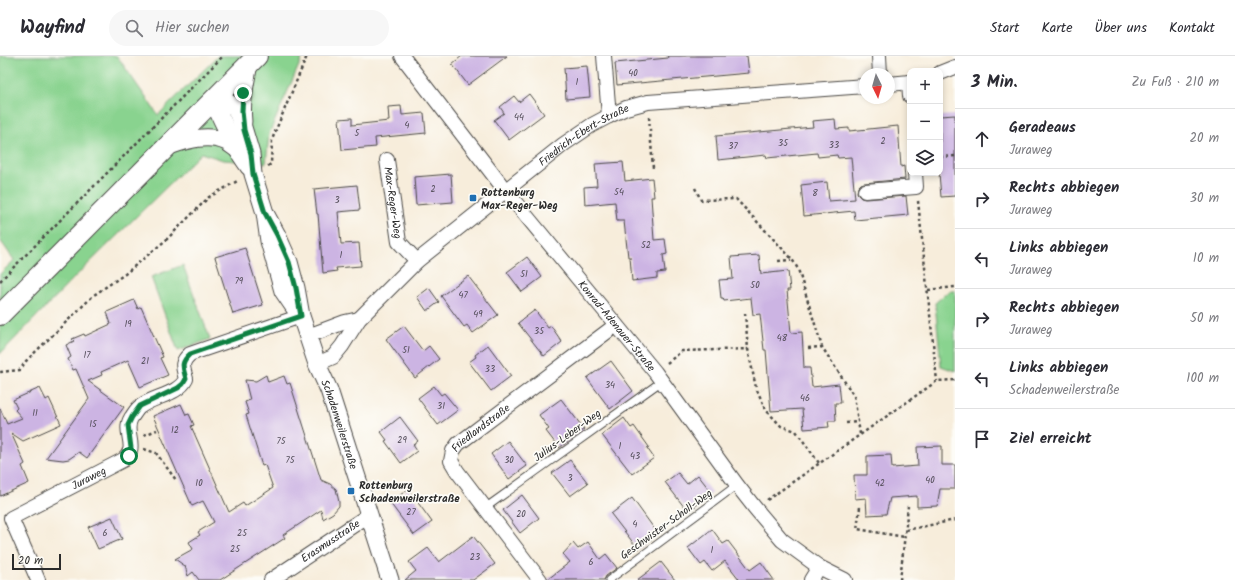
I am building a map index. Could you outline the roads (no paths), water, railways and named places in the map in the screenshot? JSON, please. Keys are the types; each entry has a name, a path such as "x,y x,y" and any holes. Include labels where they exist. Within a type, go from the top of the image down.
{"main road":[{"path":"0,315 253,60"}],"street":[{"name":"Konrad-Adenauer-Straße","path":"402,56 505,190 659,376 737,485 782,540 819,567 846,580"},
{"path":"604,56 609,116"},
{"path":"879,56 880,68"},
{"name":"Schadenweilerstraße","path":"244,130 242,111 243,93 253,60"},
{"path":"943,72 955,67"},
{"path":"895,85 907,86"},
{"name":"Friedrich-Ebert-Straße","path":"316,364 333,357 342,346 359,319 417,261 564,144 592,125 609,116 626,108 648,102 859,86"},
{"name":"Schadenweilerstraße","path":"253,174 226,130 215,99 226,101 236,109 244,130 251,154 253,174 265,213 289,262 301,316 316,364 329,390 390,580"},
{"path":"168,146 187,140 212,138 226,142 237,149"},
{"name":"Max-Reger-Weg","path":"387,160 399,242 417,261"},
{"path":"866,191 916,180"},
{"name":"Juraweg","path":"38,580 11,518 129,456 131,444 128,425 132,417 140,406 178,388 183,384 186,379 182,366 184,360 190,354 301,316"},
{"path":"308,336 345,322 359,319"},
{"name":"Friedlandstraße","path":"540,580 457,471 451,461 453,451 458,444 616,325"},
{"name":"Erasmusstraße","path":"271,580 369,515"},
{"path":"811,580 819,567"}],"lane":[{"name":"Julius-Leber-Weg","path":"485,508 659,376"},
{"name":"Geschwister-Scholl-Weg","path":"609,580 737,485"}],"place":[{"name":"Rottenburg Max-Reger-Weg","path":"473,198"},
{"name":"Rottenburg Schadenweilerstraße","path":"351,491"}]}
